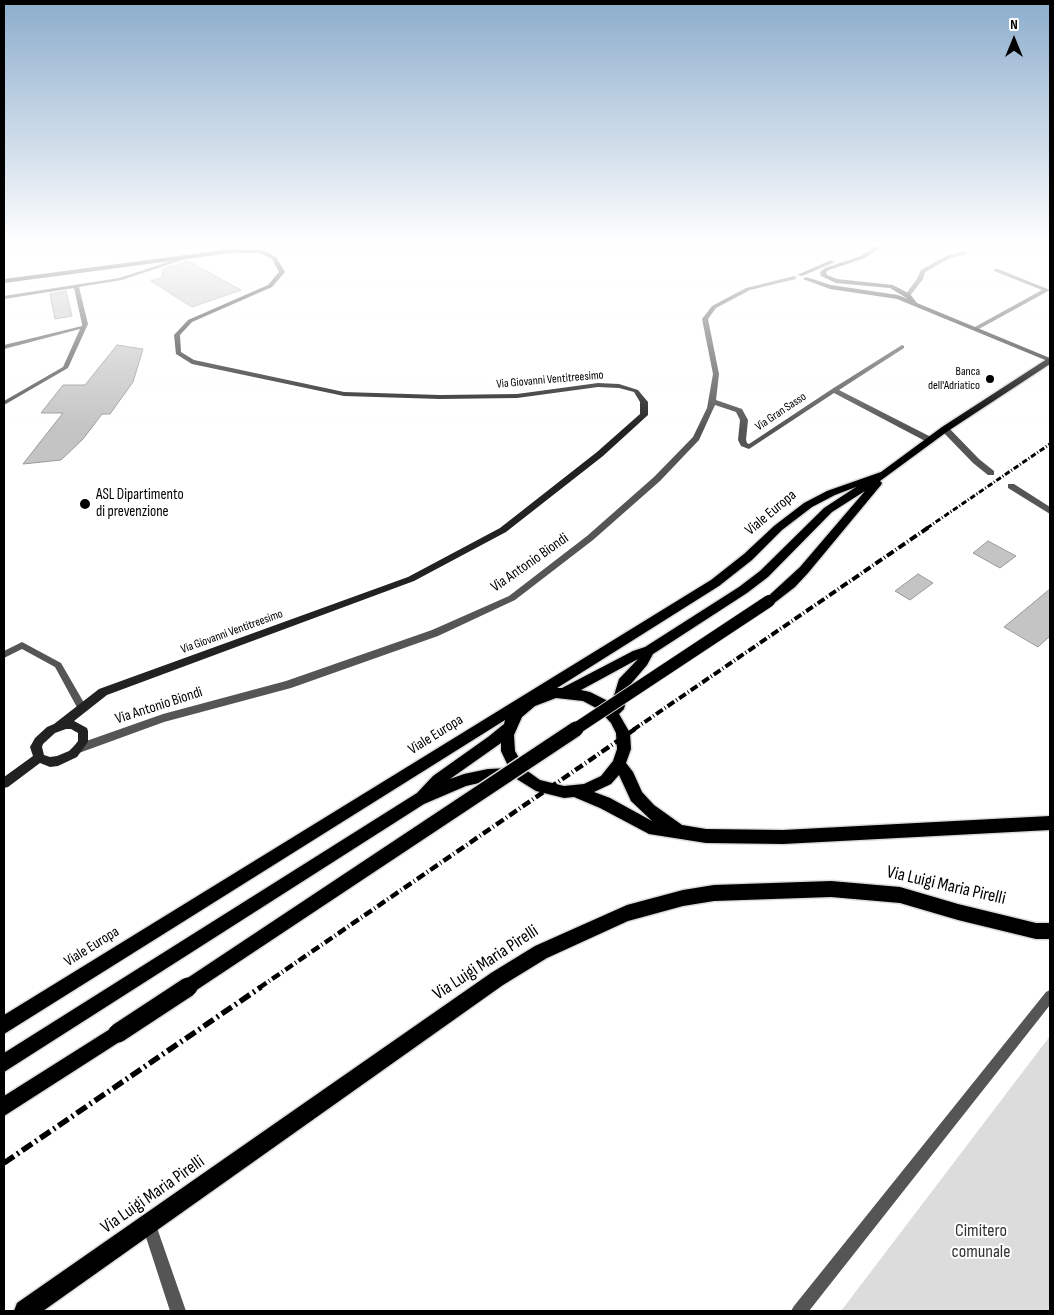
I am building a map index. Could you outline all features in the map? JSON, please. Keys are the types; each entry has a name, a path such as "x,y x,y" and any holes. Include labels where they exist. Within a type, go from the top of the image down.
{"main road":[{"name":"Viale Europa","path":"565,693 636,654 649,651 743,590 764,574 828,510 884,474 945,429 1050,360"},
{"name":"Viale Europa","path":"4,1025 120,951 275,858 716,583 748,558 778,528 808,505 884,474"},
{"name":"Viale Europa","path":"4,1107 769,601 804,570 884,474"},
{"name":"Viale Europa","path":"616,719 618,702 624,683 643,662 649,651"},
{"path":"419,799 438,780 508,728 517,713 530,702 546,695 565,693 580,695 594,700 610,711 616,719 624,741 622,757 613,773 596,786 574,791"},
{"path":"508,728 508,752 521,774 545,788 574,791 605,803 649,827 706,836 736,838 1050,823"},
{"path":"619,764 628,776 636,796 649,810 678,831"},
{"path":"4,1063 419,799 452,784 478,776 521,774"},
{"name":"Via Luigi Maria Pirelli","path":"25,1311 150,1225 497,979 571,937 627,913 676,900 714,894 841,890 900,895 958,912 1027,928 1050,931"}],"street":[{"name":"Via Giovanni Ventitreesimo","path":"59,726 104,692 411,579 503,530 600,454 644,415 644,402 636,391 619,386 598,385 517,396 440,397 344,394 192,362 178,353 177,335 190,321 223,306"},
{"name":"Via Antonio Biondi","path":"79,748 164,718 296,682 435,633 512,598 590,538 657,479 696,438 711,408 716,374 705,319 715,306"},
{"path":"975,329 1017,306"},
{"path":"921,307 1050,360"},
{"name":"Via Gran Sasso","path":"712,401 739,411 744,420 742,440 748,447 902,347"},
{"path":"834,390 930,440"},
{"path":"945,429 976,461 991,473"},
{"path":"1011,486 1050,511"},
{"path":"73,725 79,727 84,736 79,748 73,754 58,761 50,762 39,758 36,747 44,735 59,726 73,725"},
{"path":"4,784 39,758"}],"lane":[{"path":"4,402 65,368 85,324 81,306"},
{"path":"4,347 84,327"},
{"path":"4,655 22,645 58,665 82,708"},
{"path":"799,1311 1050,996"},
{"path":"150,1225 178,1311"}],"green space":[{"name":"Cimitero comunale","path":"1050,1036 1050,1311 841,1311"}],"building":[{"path":"52,306 70,306 72,316 55,319"},
{"path":"117,345 143,349 133,382 110,414 102,414 83,439 61,460 23,464 63,413 41,413 63,385 85,385"},
{"path":"988,541 1016,556 1000,568 973,553"},
{"path":"918,574 933,583 910,600 895,591"},
{"path":"1050,589 1050,636 1038,647 1004,627"}],"railway":[{"path":"927,528 1050,444"},
{"path":"633,730 929,527"},
{"path":"259,988 635,729"},
{"path":"4,1163 261,987"}],"place":[{"name":"Banca dell'Adriatico","path":"990,379"},
{"name":"ASL Dipartimento di prevenzione","path":"85,504"}]}
